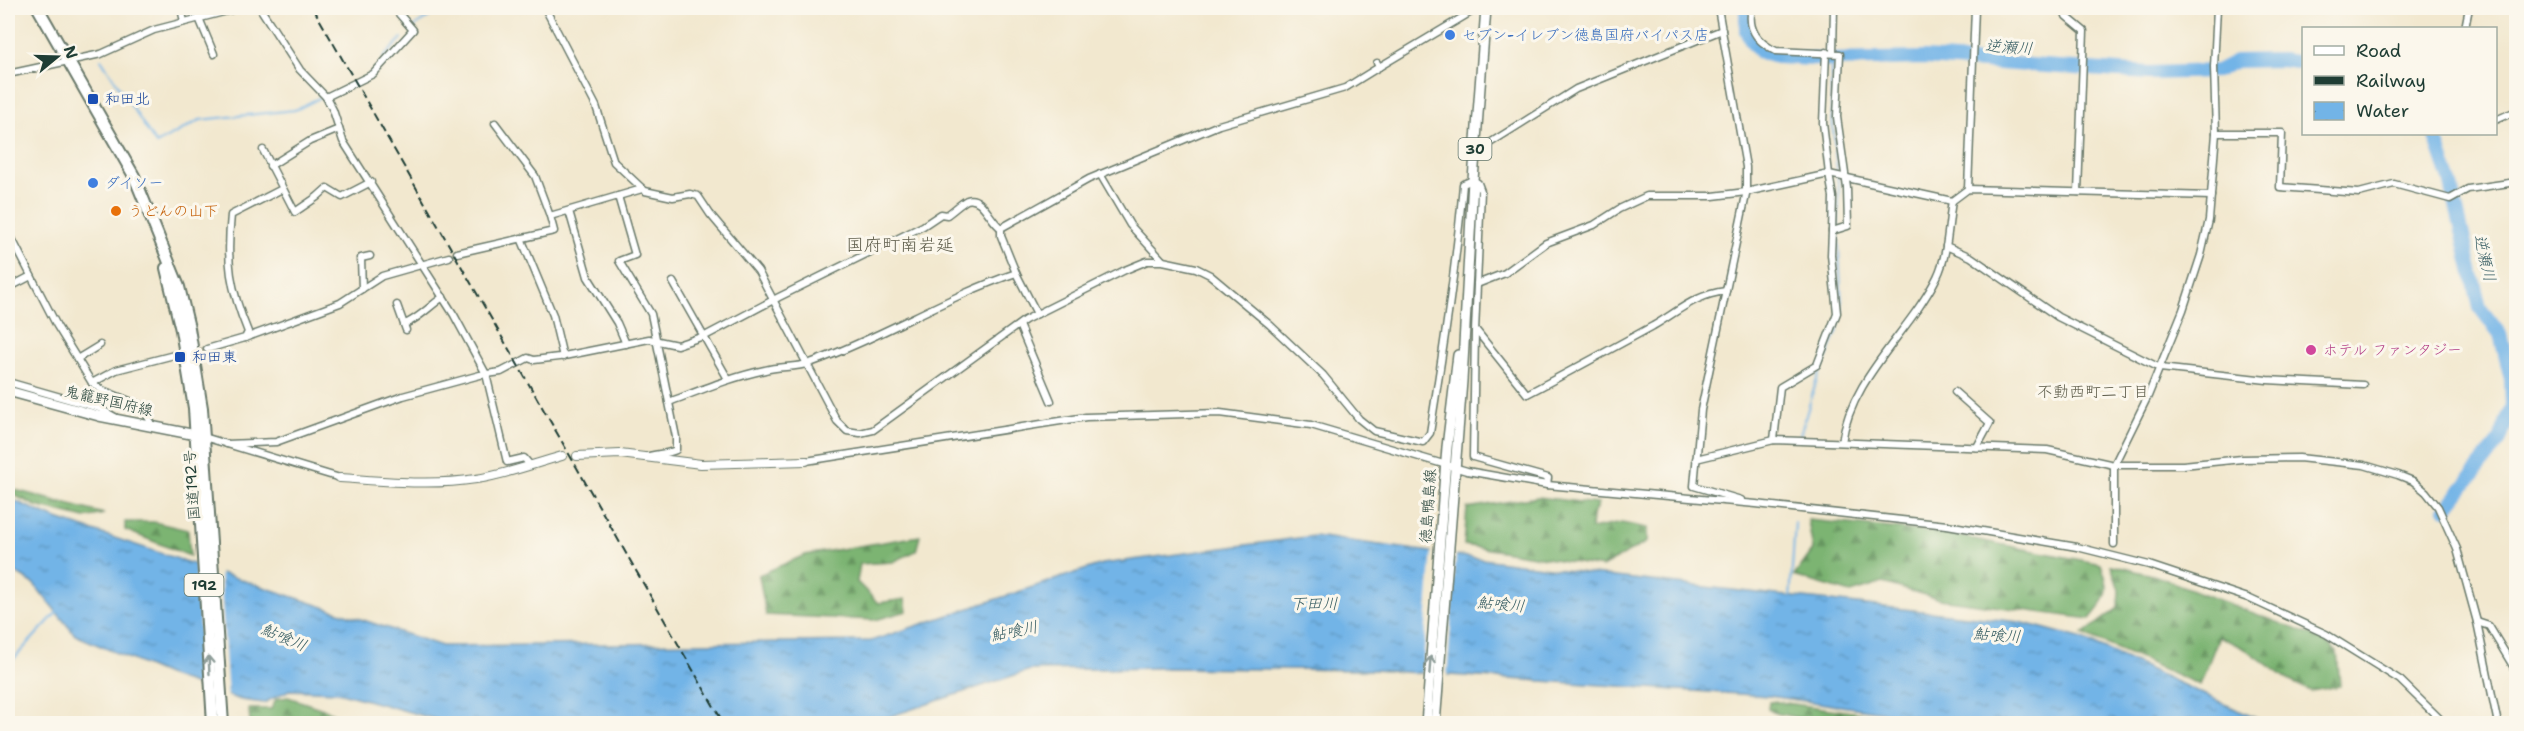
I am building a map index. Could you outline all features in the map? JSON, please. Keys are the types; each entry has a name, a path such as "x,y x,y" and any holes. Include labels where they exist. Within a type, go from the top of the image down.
{"highway":[{"name":"国道192号","path":"40,8 68,62 134,176 163,250 189,368 200,442 223,723"},
{"name":"国道192号","path":"200,442 213,723"}],"main road":[{"name":"徳島鴨島線","path":"1435,723 1450,470 1451,407 1467,292 1474,153 1486,8"},
{"name":"鬼籠野国府線","path":"8,391 121,421 153,426 200,442"},
{"name":"徳島鴨島線","path":"1426,723 1450,470"}],"street":[{"path":"181,8 184,22"},
{"path":"8,74 110,51 154,30 239,8"},
{"path":"260,8 300,70 325,95 343,141 443,297 486,374 507,462 524,458 530,465"},
{"path":"325,95 373,74 413,30 394,8"},
{"path":"544,8 596,106 614,162 642,189 672,197 690,194 698,196 710,214 758,271 775,299 837,421 846,431 860,433 873,430 1037,314 1125,270 1147,261 1163,261 1196,268 1210,275 1278,332 1323,375 1359,419 1374,431 1423,442 1430,433 1449,317 1456,269 1463,184 1473,180 1478,183 1481,191 1476,285 1473,457 1548,478 1547,485"},
{"path":"1001,228 1100,174 1219,125 1345,88 1378,65 1478,8"},
{"path":"1718,8 1746,167 1746,192 1701,410 1694,486 1756,504"},
{"path":"1752,8 1751,26 1760,43 1776,51 1825,53 1838,57"},
{"path":"1833,230 1848,226 1837,117 1838,57 1834,8"},
{"path":"1968,189 1975,8"},
{"path":"2065,8 2066,16 2084,31 2078,192"},
{"path":"2114,544 2114,465 2160,368 2183,310 2201,255 2209,220 2216,133 2214,70 2217,8"},
{"path":"2465,27 2469,8"},
{"path":"199,18 214,54"},
{"path":"1474,153 1576,89 1672,48 1722,30"},
{"path":"1774,440 1780,387 1817,365 1837,313 1831,255 1833,197 1823,123 1825,53"},
{"path":"2497,120 2517,111"},
{"path":"457,253 554,231 535,176 495,123"},
{"path":"270,166 310,141 339,129"},
{"path":"2216,133 2282,133 2280,187 2360,194 2394,183 2450,199 2468,189 2517,182"},
{"path":"263,150 295,212 327,188 342,197 371,182"},
{"path":"1100,174 1130,225 1163,261"},
{"path":"1476,285 1505,273 1546,243 1594,225 1619,209 1647,196 1713,196 1746,192 1830,174 1952,201"},
{"path":"244,338 248,332 234,299 229,271 228,241 231,215 282,189"},
{"path":"550,216 642,189"},
{"path":"1842,442 1844,430 1859,393 1938,276 1946,246 1952,201 1968,189 2211,196"},
{"path":"618,196 635,255 619,261 651,314 676,437 675,450 667,454 654,454 646,457"},
{"path":"200,442 227,444 276,442 403,396 513,368 528,358 534,360 563,357 649,339 677,345 703,337 923,226 941,214 947,215 966,200 975,200 982,205 994,223 1001,228"},
{"path":"569,210 588,276 617,323 626,344"},
{"path":"1001,228 1001,236 1016,273 1037,314"},
{"path":"8,231 92,383 102,390 142,406 153,426"},
{"path":"521,238 553,315 563,357"},
{"path":"1946,246 1971,256 2058,317 2160,368 2267,380 2363,385"},
{"path":"362,289 361,258 370,256"},
{"path":"207,349 340,303 382,276 450,257"},
{"path":"669,402 728,379 767,369 808,364 903,324 980,285 1016,273"},
{"path":"8,288 31,276"},
{"path":"674,282 728,379"},
{"path":"1475,330 1527,394 1656,324 1692,300 1711,293 1726,291"},
{"path":"397,305 405,327 422,311 443,297"},
{"path":"1019,325 1051,401"},
{"path":"77,359 100,345"},
{"path":"92,383 116,370 178,354"},
{"path":"8,382 99,408 121,421"},
{"path":"1955,392 1990,423 1977,447"},
{"path":"578,456 620,454 701,464 807,461 1086,417 1220,413 1311,425 1450,470 1547,485 1756,504 1959,527 2077,547 2149,565 2248,598 2326,634 2400,680 2445,723"},
{"path":"1696,459 1774,440 2047,450 2114,465 2183,465 2242,459 2299,458 2364,465 2406,478 2426,492 2438,507 2457,549 2477,622 2498,723"},
{"path":"227,444 340,478 416,483 475,480 504,474 562,456"},
{"path":"2477,622 2489,626 2517,671"}],"green space":[{"path":"8,488 104,514 85,518 36,506 8,492"},
{"path":"1538,497 1598,504 1592,516 1591,529 1622,523 1647,528 1647,542 1602,567 1464,545 1467,508"},
{"path":"1808,520 1943,533 2101,564 2106,581 2106,593 2101,605 2090,619 1939,599 1883,583 1851,593 1794,576 1813,550"},
{"path":"125,522 154,522 188,530 190,556 125,530"},
{"path":"920,536 916,551 893,562 860,564 857,582 878,603 905,599 907,611 875,620 766,615 759,575 805,555"},
{"path":"2111,565 2156,576 2319,638 2337,652 2340,686 2311,691 2288,680 2249,651 2219,636 2200,685 2083,634 2118,608 2119,590"},
{"path":"288,697 326,710 353,723 250,723 249,709 271,709 276,699"},
{"path":"1769,702 1931,723 1806,723 1804,719 1775,713 1768,709"}],"water":[{"name":"下田川","path":"8,498 54,518 442,646 871,641 1102,564 1314,536 1615,577 2020,622 2083,639 2266,723 1968,724 1769,696 1374,670 1163,668 1030,670 870,723 449,723 338,692 289,690 264,703 241,700 167,675 75,635 34,584 8,568"}],"pier":[{"path":"1432,549 1456,553 1447,678 1422,676"},
{"path":"195,562 220,570 228,699 204,691"}],"waterway":[{"path":"414,27 442,8"},
{"name":"逆瀬川","path":"1746,8 1746,31 1752,43 1761,53 1777,57 1831,60 1925,58 2149,73 2217,71 2236,61 2282,60 2302,63"},
{"path":"383,58 402,38"},
{"path":"101,59 156,144 200,120 295,110 323,96"},
{"path":"1800,435 1818,376 1837,333 1842,310 1838,233 1839,193 1831,104 1831,60"},
{"name":"逆瀬川","path":"2434,135 2450,180 2480,308 2500,334 2511,379 2512,406 2500,440 2446,509"},
{"path":"1790,600 1795,522"},
{"path":"8,665 59,610"}],"tunnel":[{"path":"190,352 207,349"}],"railway":[{"path":"313,8 724,724"}],"place":[{"name":"セブン-イレブン徳島国府バイパス店","path":"1450,35"},
{"name":"和田北","path":"93,99"},
{"name":"ダイソー","path":"93,183"},
{"name":"うどんの山下","path":"116,211"},
{"name":"ホテル ファンタジー","path":"2311,350"},
{"name":"和田東","path":"180,357"}],"district":[{"name":"国府町南岩延","path":"900,245"},
{"name":"不動西町二丁目","path":"2093,391"}],"water label":[{"name":"鮎喰川","path":"1501,604"},
{"name":"鮎喰川","path":"1014,631"},
{"name":"鮎喰川","path":"1997,635"},
{"name":"鮎喰川","path":"284,637"}]}
